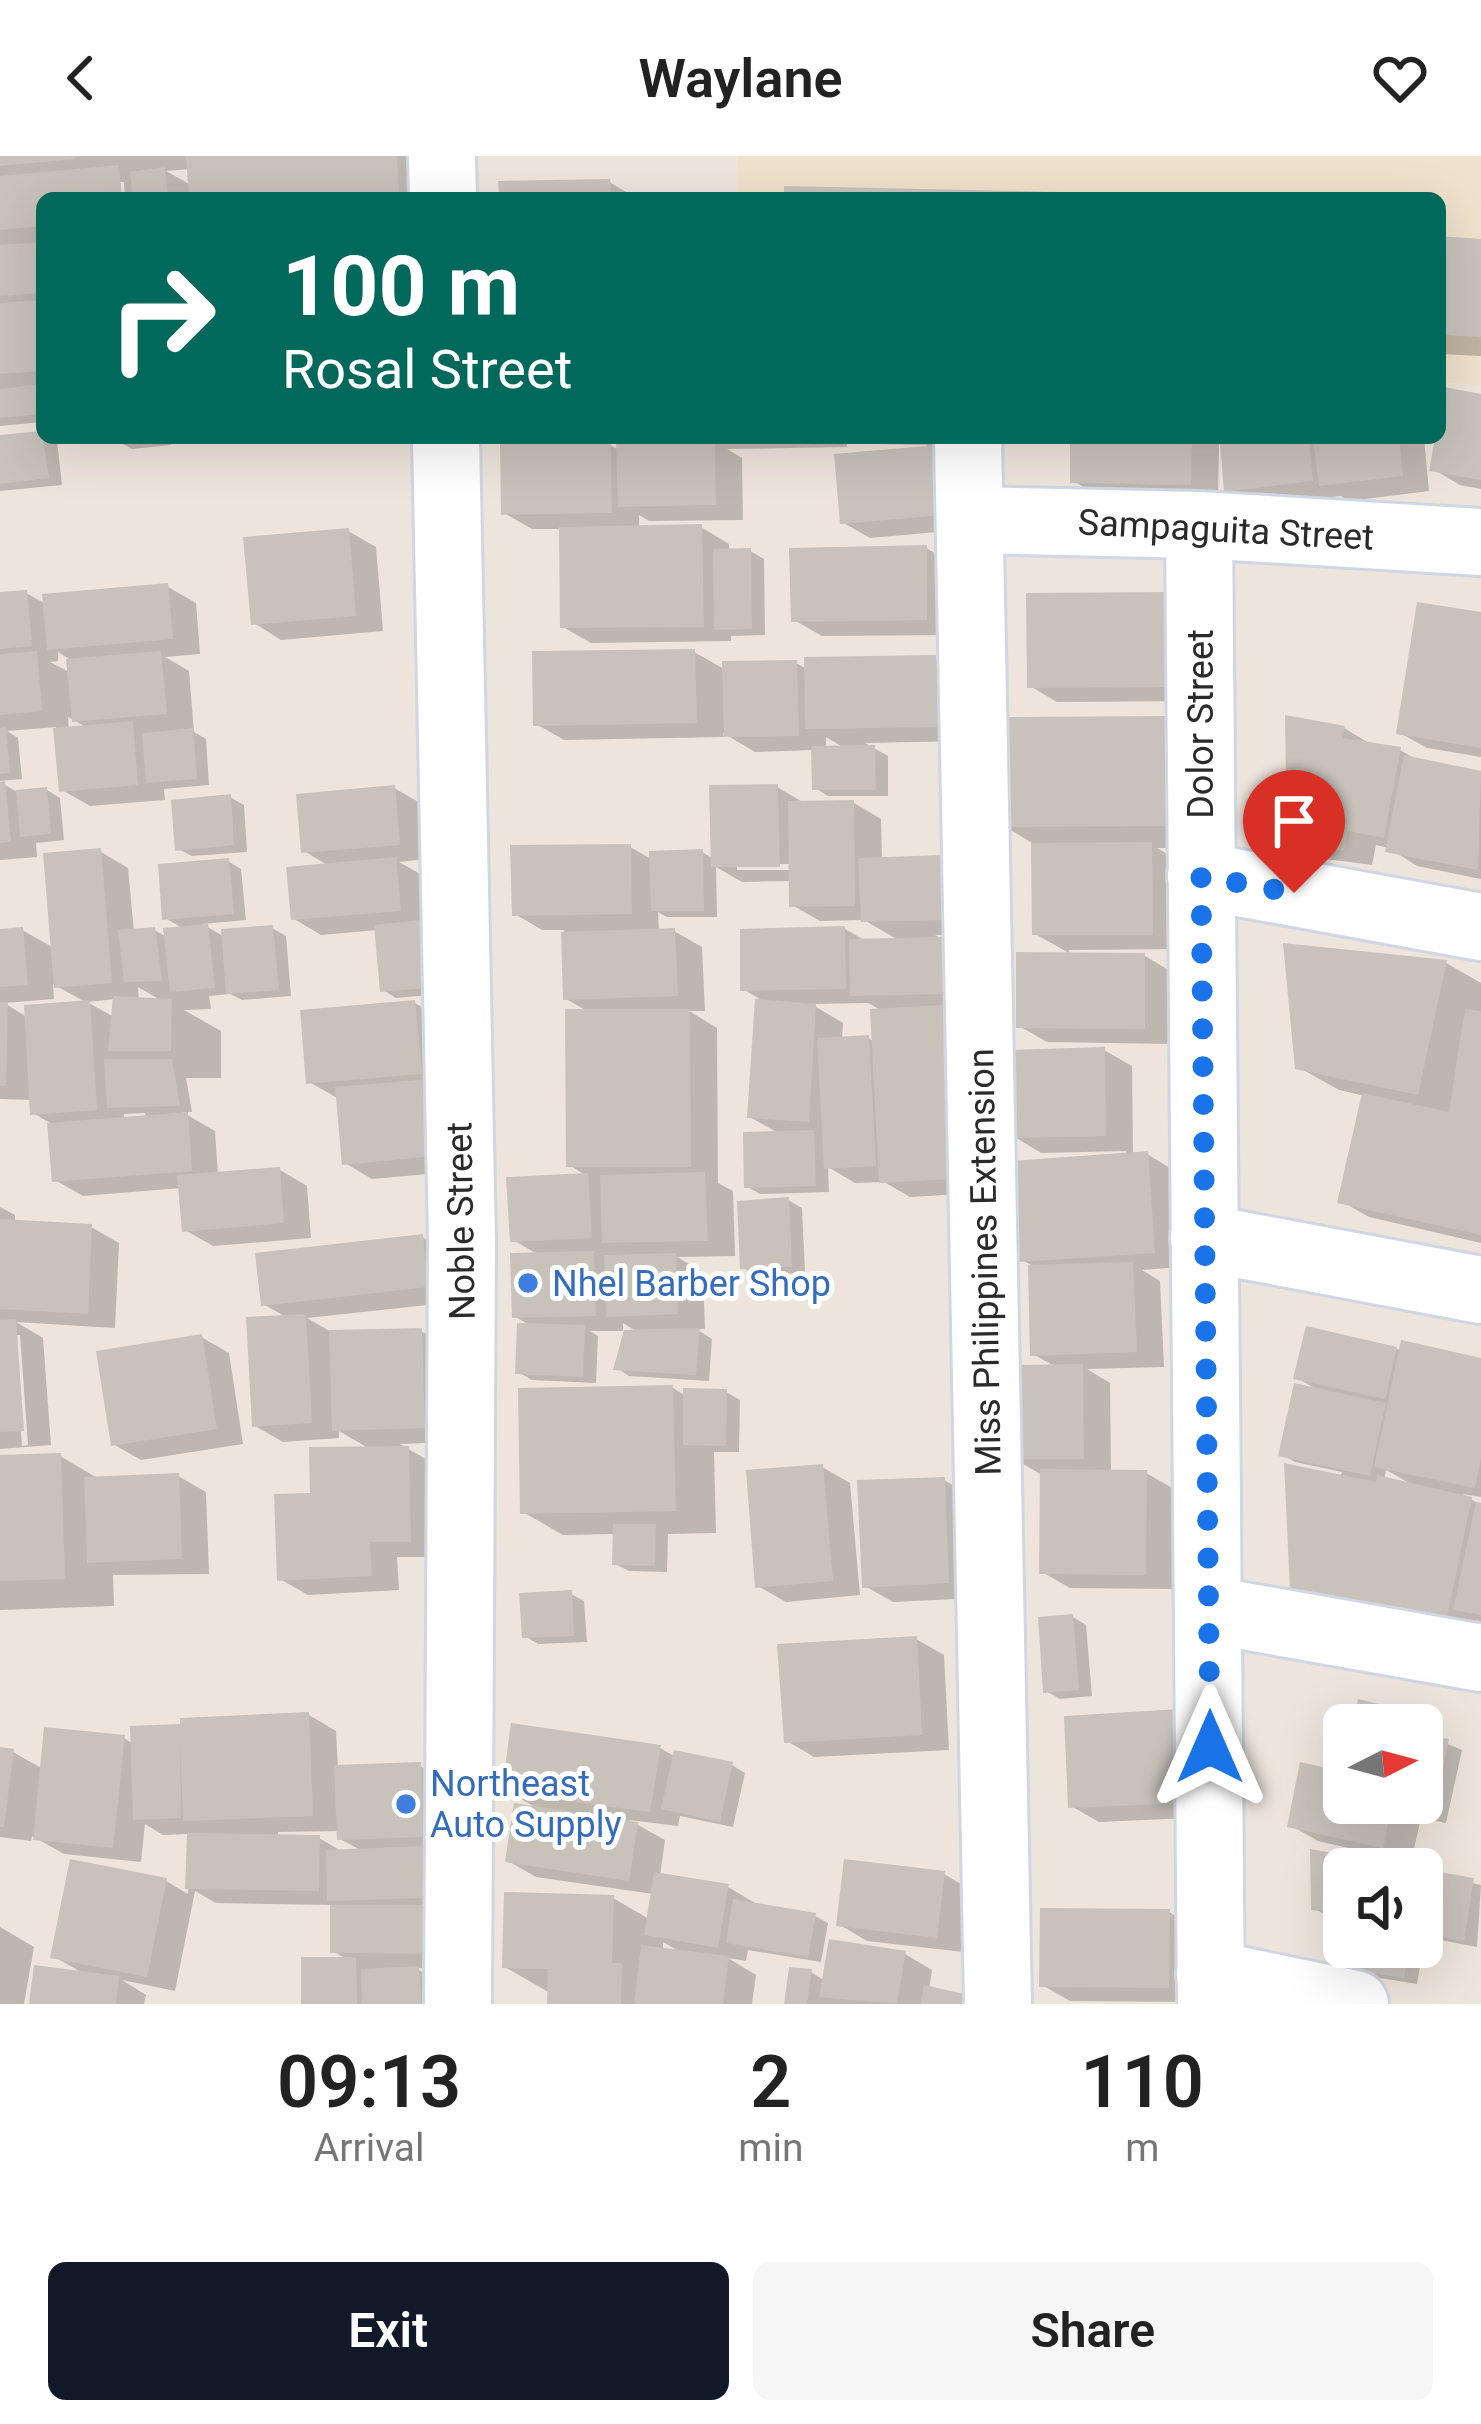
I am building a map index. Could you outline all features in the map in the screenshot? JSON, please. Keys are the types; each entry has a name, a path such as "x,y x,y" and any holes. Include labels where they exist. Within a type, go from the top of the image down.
{"street":[{"path":"442,156 442,192"},
{"name":"Noble Street","path":"446,444 462,1241 458,2004"},
{"name":"Miss Philippines Extension","path":"968,444 998,2004"},
{"name":"Sampaguita Street","path":"970,520 1199,524 1481,542"},
{"name":"Dolor Street","path":"1199,524 1210,1989"},
{"path":"1201,876 1481,927"},
{"path":"1204,1238 1481,1290"},
{"path":"1210,1610 1481,1658"},
{"path":"1210,1989 1355,2004"}],"shaded area":[{"path":"738,156 1481,156 1481,385 1446,382 1446,192 739,192"}],"building":[{"path":"0,156 75,156 75,159 0,166"},
{"path":"186,156 397,156 399,192 189,192"},
{"path":"119,165 121,192 36,192 36,227 0,230 0,176"},
{"path":"165,167 167,192 132,192 130,172"},
{"path":"610,179 611,192 499,192 498,181"},
{"path":"784,186 1062,192 784,192"},
{"path":"1446,236 1481,239 1481,337 1446,335"},
{"path":"36,242 36,293 0,296 0,245"},
{"path":"36,300 36,371 0,374 0,303"},
{"path":"36,385 36,415 0,418 0,389"},
{"path":"1446,387 1481,394 1481,480 1429,471 1434,444 1446,444"},
{"path":"36,432 36,444 44,444 49,478 0,484 0,435"},
{"path":"500,444 611,444 612,513 501,515"},
{"path":"616,444 715,444 716,505 618,507"},
{"path":"1070,444 1192,444 1191,485 1070,483"},
{"path":"1220,444 1310,444 1313,481 1224,492"},
{"path":"1314,444 1400,444 1403,476 1319,486"},
{"path":"938,445 945,515 840,524 834,454"},
{"path":"702,524 704,627 560,628 559,527"},
{"path":"349,528 356,616 251,625 243,537"},
{"path":"927,545 927,620 791,622 789,548"},
{"path":"751,548 752,629 714,630 713,549"},
{"path":"168,583 173,639 47,650 42,594"},
{"path":"27,590 32,646 0,649 0,592"},
{"path":"1167,592 1168,687 1027,688 1026,593"},
{"path":"1417,602 1481,612 1481,748 1396,734"},
{"path":"695,649 697,723 533,726 532,651"},
{"path":"37,651 42,711 0,715 0,654"},
{"path":"161,651 167,714 72,722 66,659"},
{"path":"936,655 937,727 805,729 804,657"},
{"path":"797,660 799,736 724,737 722,661"},
{"path":"1285,715 1345,726 1343,738 1401,747 1384,838 1348,831 1344,851 1287,843"},
{"path":"1166,716 1166,826 999,827 999,717"},
{"path":"133,721 138,785 59,792 53,728"},
{"path":"6,727 10,773 0,774 0,728"},
{"path":"193,728 197,779 146,783 142,733"},
{"path":"875,745 876,790 812,790 811,746"},
{"path":"1404,755 1481,771 1478,870 1385,852"},
{"path":"5,781 11,842 0,843 0,782"},
{"path":"778,784 780,867 711,867 709,785"},
{"path":"395,785 400,845 301,853 296,794"},
{"path":"47,787 51,834 20,837 16,790"},
{"path":"231,794 234,845 175,851 171,800"},
{"path":"854,800 855,906 789,907 788,801"},
{"path":"1152,842 1153,935 1032,935 1031,843"},
{"path":"631,844 632,914 512,916 510,845"},
{"path":"101,848 112,983 54,988 43,853"},
{"path":"703,849 704,911 651,911 649,851"},
{"path":"942,855 944,920 861,922 858,858"},
{"path":"396,857 401,911 291,920 286,867"},
{"path":"229,858 234,914 162,920 158,864"},
{"path":"422,920 428,988 380,992 374,925"},
{"path":"208,924 215,988 170,992 163,928"},
{"path":"273,925 279,990 226,994 221,929"},
{"path":"845,926 846,989 740,991 740,929"},
{"path":"23,927 28,985 0,987 0,929"},
{"path":"155,927 162,981 124,982 118,930"},
{"path":"675,928 678,996 563,1000 561,932"},
{"path":"944,937 945,994 850,996 849,939"},
{"path":"1283,943 1447,960 1418,1095 1295,1069"},
{"path":"1016,952 1145,953 1145,1029 1016,1028"},
{"path":"113,996 172,999 171,1051 108,1051"},
{"path":"755,999 816,1004 809,1122 747,1118"},
{"path":"90,1000 97,1110 30,1115 24,1005"},
{"path":"415,1000 422,1074 306,1084 300,1010"},
{"path":"0,1002 8,1002 6,1086 0,1086"},
{"path":"943,1005 953,1179 879,1183 870,1009"},
{"path":"565,1009 690,1009 691,1167 566,1167"},
{"path":"1465,1009 1481,1011 1481,1235 1337,1203 1362,1093 1449,1112"},
{"path":"869,1035 876,1166 824,1169 817,1038"},
{"path":"1105,1047 1106,1136 1010,1138 1008,1050"},
{"path":"104,1059 172,1059 180,1106 107,1108"},
{"path":"429,1079 435,1156 342,1165 335,1087"},
{"path":"188,1112 192,1171 52,1182 47,1123"},
{"path":"814,1130 816,1186 744,1188 743,1132"},
{"path":"1148,1151 1155,1253 1019,1262 1012,1161"},
{"path":"280,1167 284,1223 182,1232 177,1175"},
{"path":"705,1172 708,1241 602,1243 600,1175"},
{"path":"588,1173 592,1238 510,1242 506,1177"},
{"path":"789,1197 792,1267 740,1269 737,1201"},
{"path":"0,1219 92,1224 88,1314 0,1309"},
{"path":"423,1234 428,1287 261,1306 255,1253"},
{"path":"594,1251 596,1316 512,1318 510,1253"},
{"path":"676,1253 678,1314 606,1317 604,1255"},
{"path":"1133,1262 1137,1352 1030,1356 1028,1265"},
{"path":"306,1314 312,1423 252,1427 246,1317"},
{"path":"16,1319 24,1431 0,1432 0,1320"},
{"path":"517,1323 585,1325 583,1377 515,1374"},
{"path":"1306,1326 1397,1347 1385,1399 1293,1379"},
{"path":"422,1328 425,1428 332,1431 329,1330"},
{"path":"700,1328 696,1375 613,1370 624,1330"},
{"path":"202,1334 217,1429 111,1446 96,1351"},
{"path":"1401,1340 1481,1358 1481,1458 1475,1488 1374,1467"},
{"path":"1083,1364 1084,1459 1010,1459 1009,1365"},
{"path":"1294,1383 1386,1403 1370,1476 1278,1456"},
{"path":"673,1385 676,1511 520,1514 518,1388"},
{"path":"683,1388 727,1389 726,1446 683,1445"},
{"path":"409,1446 411,1542 370,1542 372,1576 277,1581 274,1494 310,1493 309,1447"},
{"path":"61,1453 65,1579 0,1581 0,1455"},
{"path":"1284,1463 1376,1482 1377,1475 1472,1497 1446,1622 1355,1600 1290,1591"},
{"path":"823,1464 833,1581 755,1588 746,1470"},
{"path":"1040,1469 1147,1470 1146,1575 1039,1574"},
{"path":"179,1473 182,1559 87,1563 84,1477"},
{"path":"945,1477 949,1583 862,1588 857,1480"},
{"path":"1476,1502 1481,1503 1481,1615 1453,1610"},
{"path":"613,1524 656,1524 655,1566 612,1565"},
{"path":"572,1590 574,1636 522,1638 519,1593"},
{"path":"1073,1614 1079,1690 1043,1693 1038,1617"},
{"path":"917,1636 922,1735 784,1743 777,1644"},
{"path":"1180,1709 1185,1803 1068,1808 1064,1716"},
{"path":"309,1712 313,1816 183,1821 180,1741 181,1818 133,1820 130,1726 180,1724 180,1718"},
{"path":"511,1723 661,1745 650,1812 502,1792"},
{"path":"44,1727 125,1735 113,1848 33,1840"},
{"path":"0,1747 14,1749 4,1827 0,1827"},
{"path":"674,1750 733,1762 720,1822 661,1809"},
{"path":"421,1762 423,1837 337,1840 334,1765"},
{"path":"1300,1762 1323,1767 1323,1824 1388,1824 1383,1848 1287,1827"},
{"path":"514,1803 638,1822 629,1881 505,1862"},
{"path":"187,1833 320,1835 319,1891 185,1889"},
{"path":"423,1846 424,1898 327,1901 326,1850"},
{"path":"1310,1849 1323,1851 1323,1911 1311,1910"},
{"path":"70,1859 167,1878 147,1977 50,1958"},
{"path":"844,1859 945,1871 937,1938 836,1926"},
{"path":"654,1872 729,1884 718,1948 644,1935"},
{"path":"1443,1873 1474,1878 1464,1941 1443,1938"},
{"path":"504,1892 614,1895 612,1963 622,1963 621,2004 547,2004 548,1969 502,1968"},
{"path":"733,1899 816,1913 808,1957 726,1943"},
{"path":"330,1905 435,1905 435,1954 330,1953"},
{"path":"1040,1908 1170,1909 1169,1988 1039,1987"},
{"path":"829,1939 906,1951 897,2004 819,1997"},
{"path":"641,1945 729,1956 723,2004 634,2004"},
{"path":"301,1957 356,1957 357,2004 301,2004"},
{"path":"34,1965 119,1976 116,2004 29,2004"},
{"path":"419,1966 421,2004 362,2004 361,1969"},
{"path":"789,1967 812,1969 807,2004 784,2004"},
{"path":"1345,1968 1406,1968 1404,1978"},
{"path":"924,1985 973,1996 971,2004 920,2004"}],"place":[{"name":"Nhel Barber Shop","path":"528,1283"},
{"name":"Northeast Auto Supply","path":"406,1804"}],"route":[{"path":"1210,1747 1201,876 1294,893"}]}
